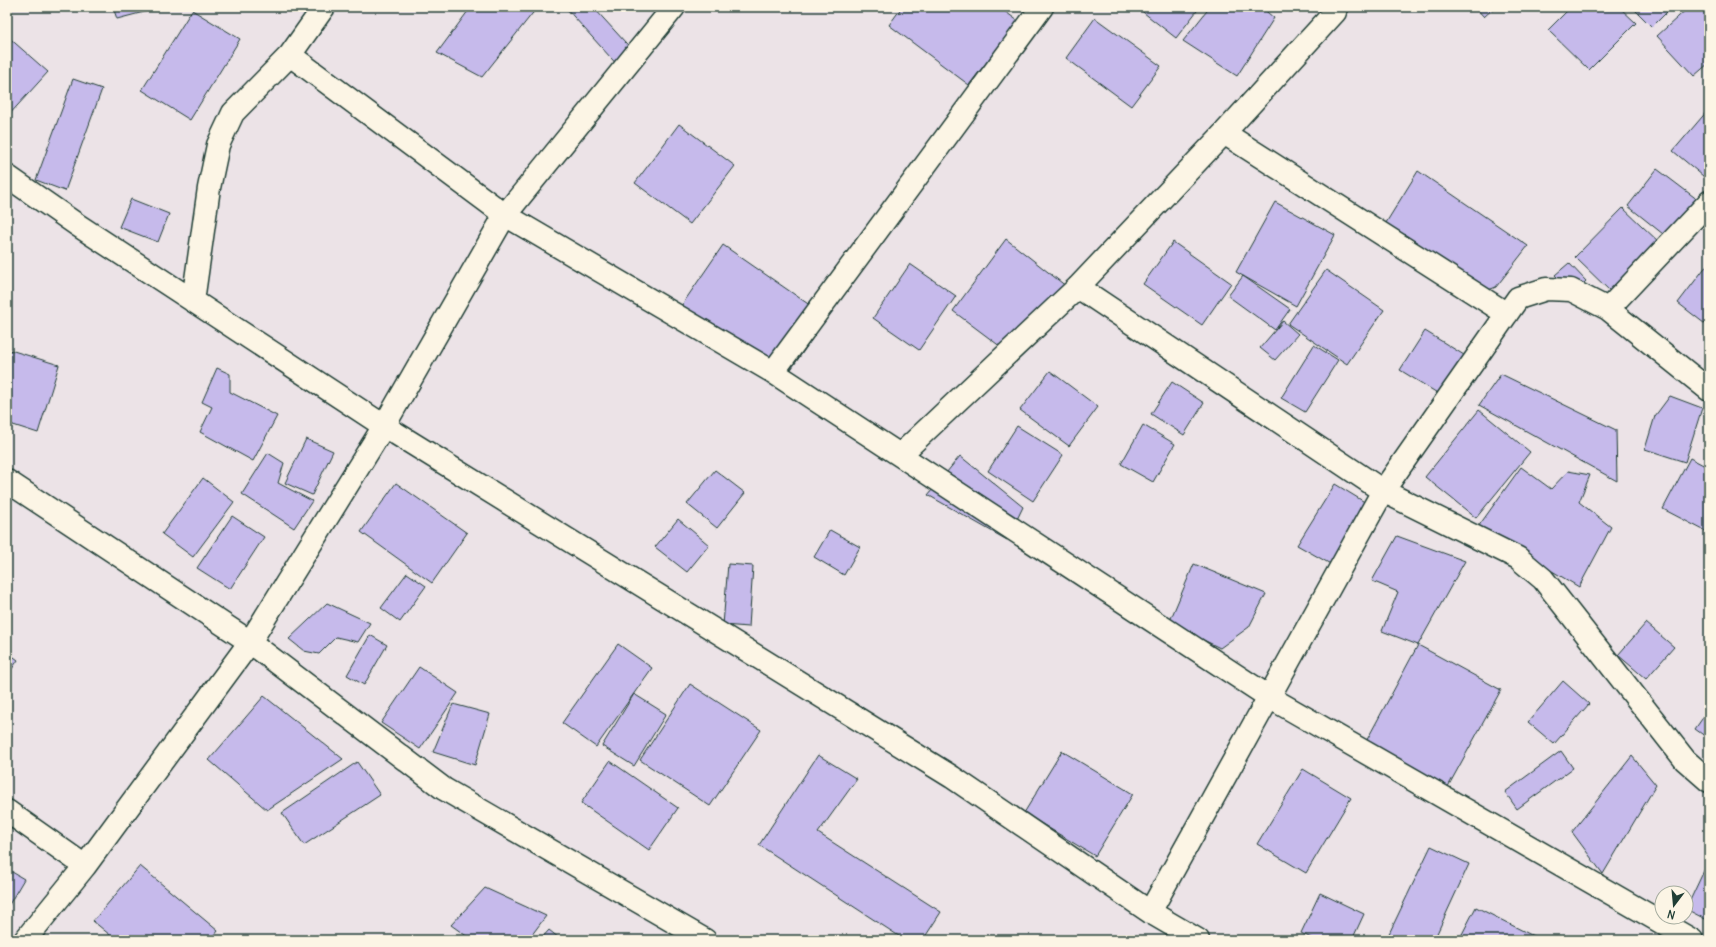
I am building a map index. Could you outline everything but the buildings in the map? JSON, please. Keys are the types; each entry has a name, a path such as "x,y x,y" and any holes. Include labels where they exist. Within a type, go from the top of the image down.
{"street":[{"path":"193,302 209,188 218,145 232,113 290,55 324,7"},
{"path":"25,940 85,866 250,642 384,426 505,215 674,7"},
{"path":"774,372 1042,7"},
{"path":"900,455 1078,287 1224,133 1335,12 1336,7"},
{"path":"290,55 505,215 774,372 1269,697 1692,940"},
{"path":"1224,133 1506,314"},
{"path":"7,176 193,302 384,426 952,776 1150,912 1198,940"},
{"path":"1608,309 1709,202"},
{"path":"1078,287 1383,491 1518,558 1543,579 1685,760 1709,781"},
{"path":"1150,912 1383,491 1518,298 1546,289 1572,290 1608,309 1709,390"},
{"path":"7,481 250,642 444,789 704,940"},
{"path":"7,811 85,866"}]}
